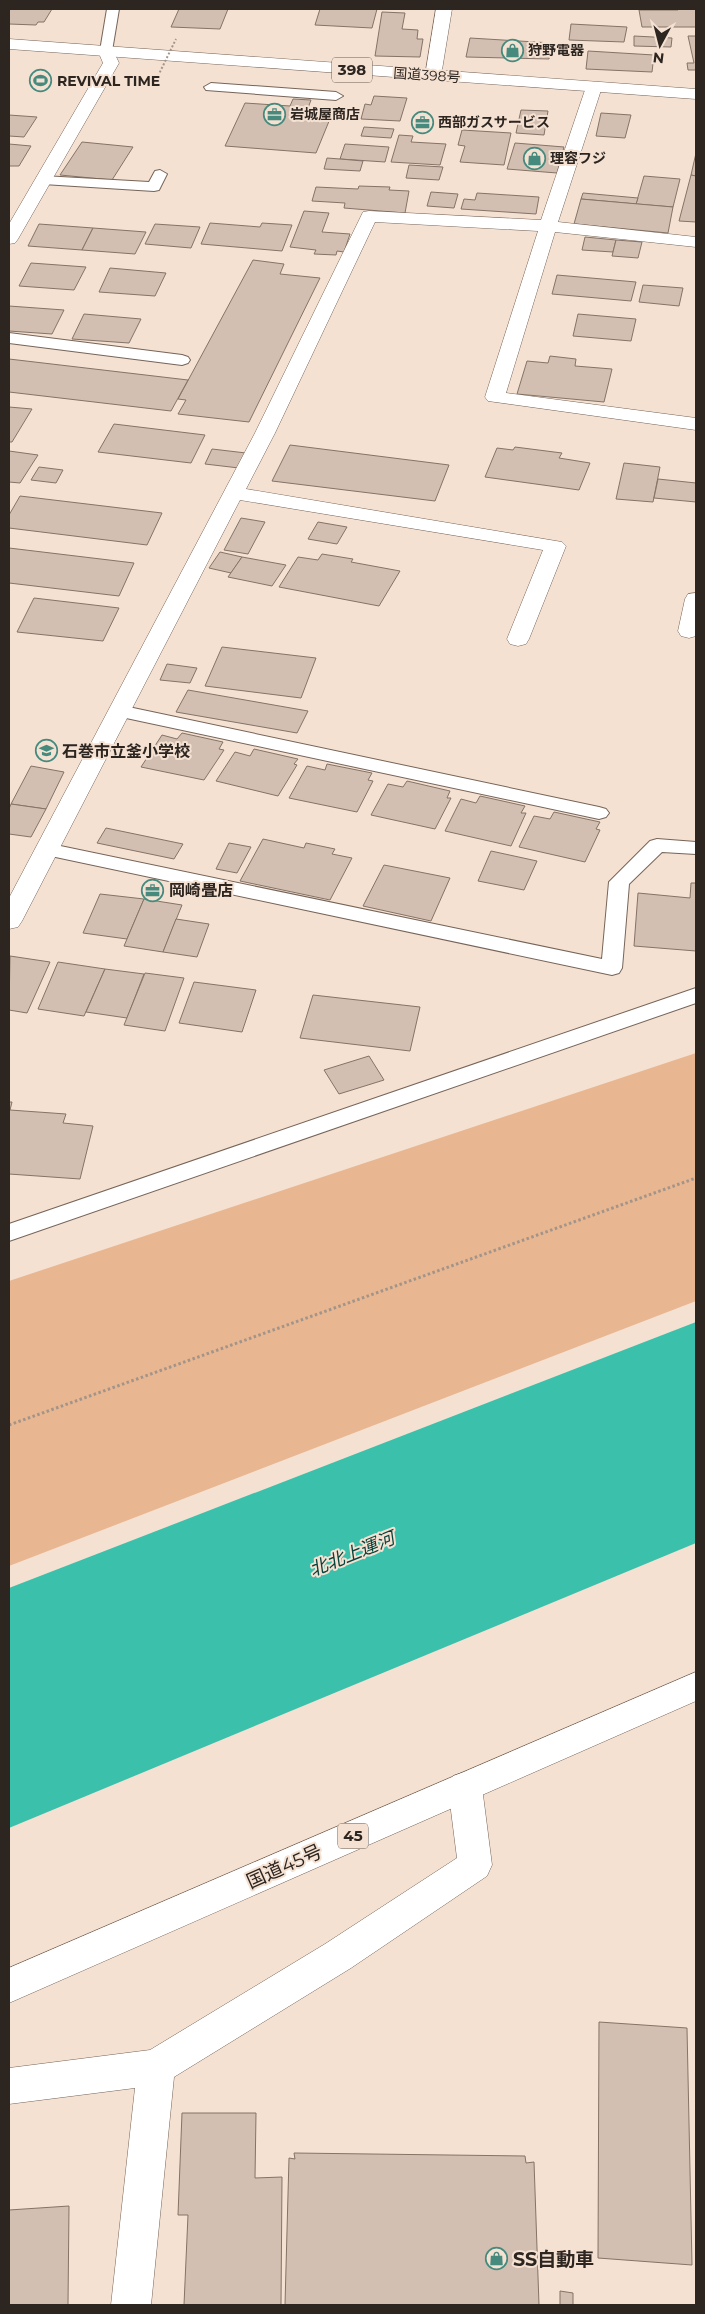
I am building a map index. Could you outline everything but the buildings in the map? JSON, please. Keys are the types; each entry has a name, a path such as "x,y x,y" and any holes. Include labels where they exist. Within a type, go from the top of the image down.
{"main road":[{"path":"434,76 444,9"},
{"name":"国道398号","path":"9,44 696,94"},
{"path":"9,239 14,222 43,180 111,63 106,51"},
{"path":"594,87 548,226 495,397 696,424"},
{"path":"9,921 290,384 369,216 548,226 696,242"},
{"path":"234,493 555,546 518,639"},
{"path":"689,631 696,599"},
{"name":"国道45号","path":"9,1986 696,1686"},
{"path":"9,2086 156,2067 338,1956 474,1865 465,1787"},
{"path":"131,2305 156,2067"}],"lane":[{"path":"106,51 113,9"},
{"path":"211,87 336,96"},
{"path":"43,180 154,187 160,174"},
{"path":"9,338 182,360"},
{"path":"119,711 599,813"},
{"path":"46,849 612,968 619,882 657,845 696,848"},
{"path":"9,1233 696,996"}],"path":[{"path":"158,76 176,39"},
{"path":"9,1425 696,1178"}],"shaded area":[{"path":"696,1053 696,1301 9,1566 9,1281"}],"water":[{"name":"北北上運河","path":"696,1322 696,1543 9,1828 9,1588"}],"place":[{"name":"狩野電器","path":"512,50"},
{"name":"REVIVAL TIME","path":"41,81"},
{"name":"岩城屋商店","path":"274,114"},
{"name":"西部ガスサービス","path":"422,122"},
{"name":"理容フジ","path":"534,158"},
{"name":"石巻市立釜小学校","path":"46,751"},
{"name":"岡崎畳店","path":"153,890"},
{"name":"SS自動車","path":"497,2259"}]}
